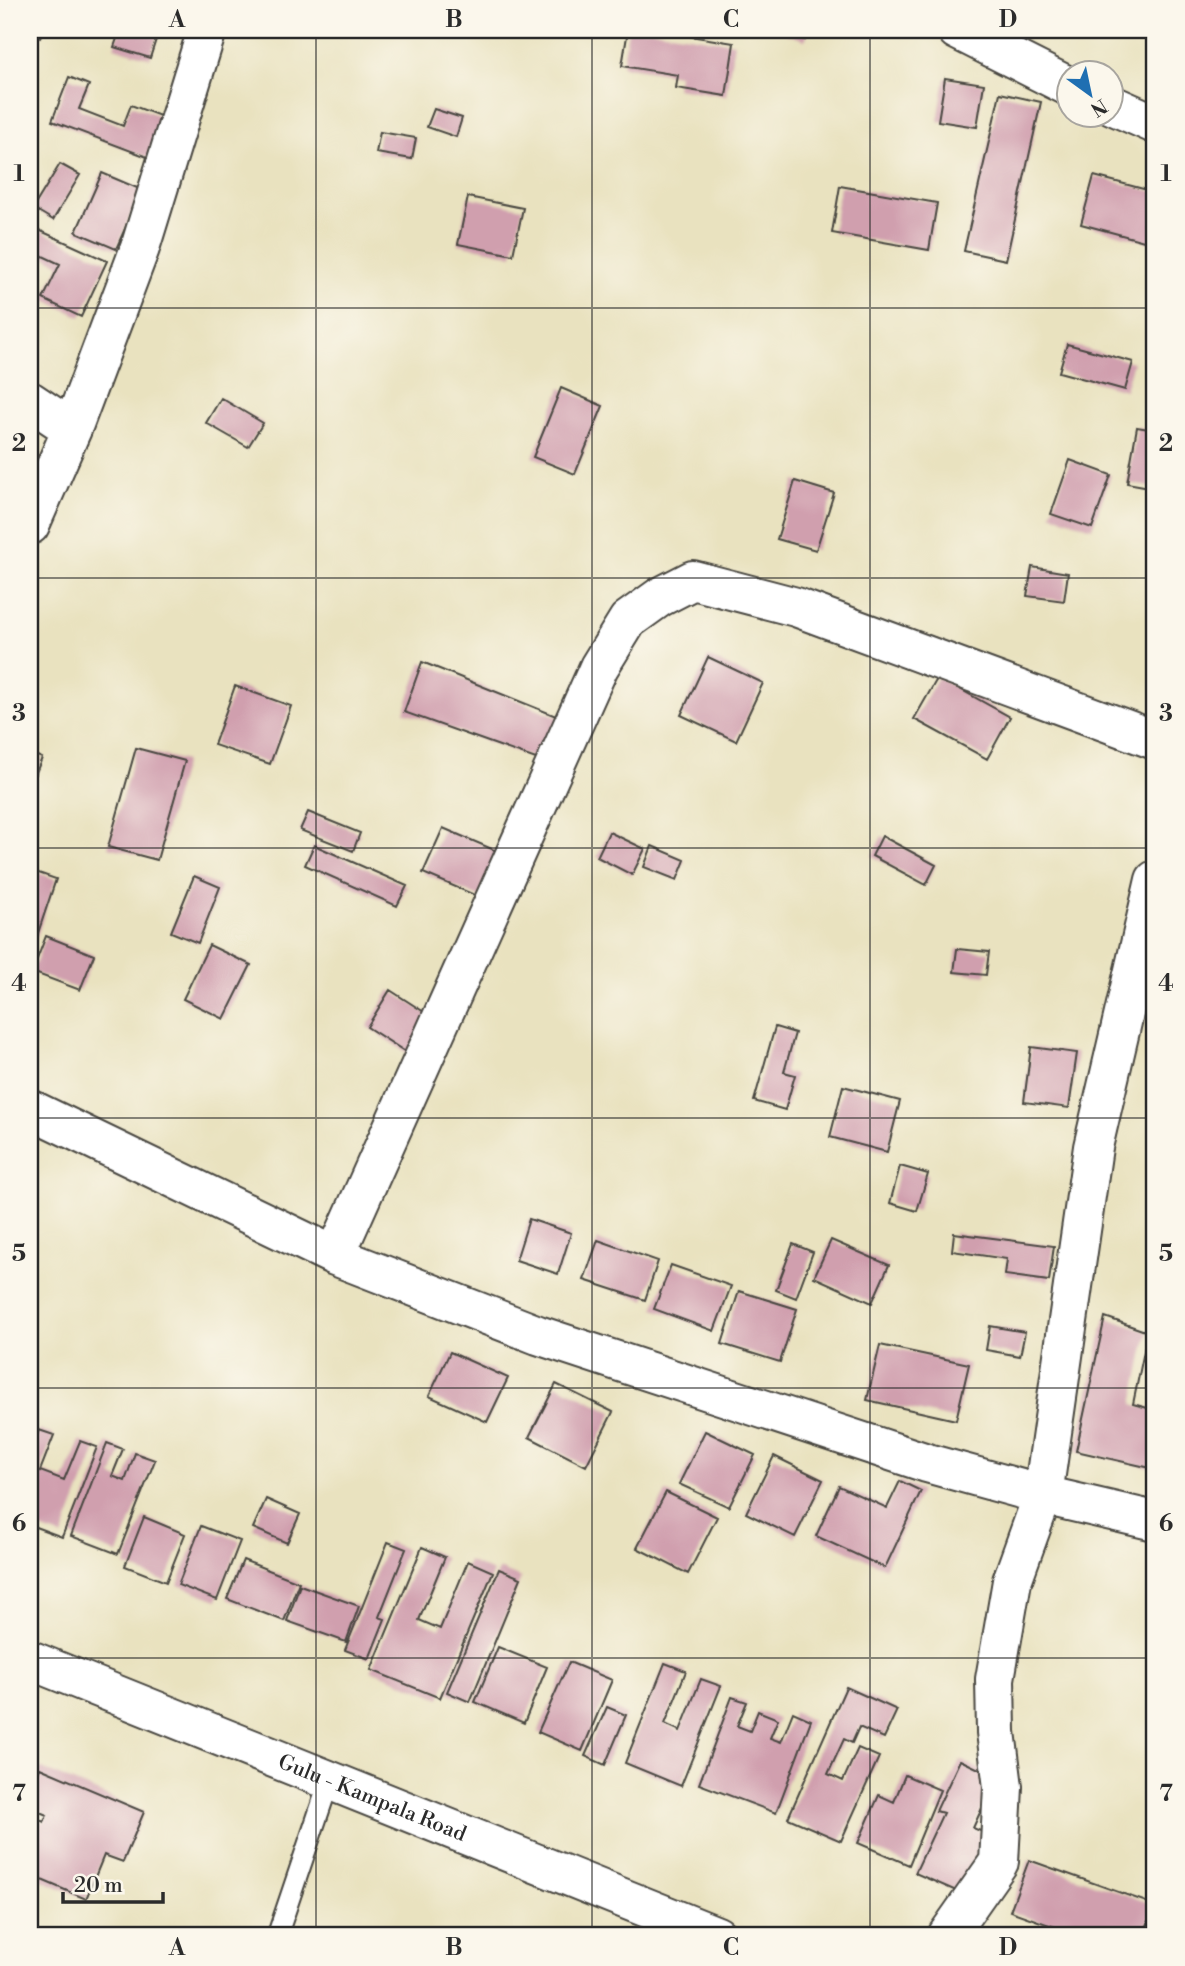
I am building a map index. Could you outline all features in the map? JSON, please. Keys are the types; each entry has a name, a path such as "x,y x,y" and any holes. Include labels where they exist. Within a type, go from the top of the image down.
{"street":[{"path":"30,525 72,429 140,248 207,30"},
{"path":"957,30 1056,80"},
{"path":"1126,111 1155,124"},
{"path":"30,401 72,429"},
{"path":"335,1256 599,667 628,620 660,597 693,580 796,607 1155,740"},
{"path":"947,1936 999,1862 1003,1787 996,1732 995,1679 1012,1581 1043,1495 1093,1147 1155,880"},
{"path":"30,1109 335,1256 538,1335 927,1463 1043,1495 1155,1521"},
{"name":"Gulu - Kampala Road","path":"30,1660 717,1936"}],"lane":[{"path":"277,1936 330,1779"}],"building":[{"path":"30,30 42,30 40,38 30,34"},
{"path":"120,30 159,30 150,58 114,47"},
{"path":"628,30 652,30 734,43 726,96 676,88 678,75 622,66"},
{"path":"775,30 809,30 805,40"},
{"path":"69,77 89,85 79,109 123,126 131,105 171,120 155,160 52,121"},
{"path":"945,78 984,84 977,127 938,121"},
{"path":"1000,93 1041,102 1006,260 964,251"},
{"path":"434,109 462,118 456,137 427,127"},
{"path":"380,132 416,138 412,159 376,153"},
{"path":"60,164 80,175 53,220 33,208"},
{"path":"102,173 142,190 116,249 76,232"},
{"path":"1094,176 1155,192 1155,244 1081,224"},
{"path":"840,186 937,203 929,250 832,233"},
{"path":"468,197 523,208 513,255 458,244"},
{"path":"30,226 107,261 81,317 43,299 60,264 30,250"},
{"path":"30,277 40,283 30,302"},
{"path":"1067,344 1133,362 1125,390 1059,372"},
{"path":"561,388 603,406 575,474 533,457"},
{"path":"221,398 263,423 248,447 206,423"},
{"path":"1137,427 1155,430 1155,488 1127,483"},
{"path":"1070,460 1111,475 1092,528 1051,514"},
{"path":"795,481 834,493 816,550 777,539"},
{"path":"1032,567 1068,573 1064,601 1027,596"},
{"path":"708,657 763,683 736,741 681,715"},
{"path":"422,662 566,720 550,764 404,712"},
{"path":"938,677 1010,717 987,759 914,719"},
{"path":"235,686 291,706 270,764 214,745"},
{"path":"136,748 185,761 157,860 108,847"},
{"path":"30,753 42,758 30,787"},
{"path":"308,812 360,833 353,851 300,830"},
{"path":"443,828 506,855 486,900 423,873"},
{"path":"609,832 645,849 632,875 597,857"},
{"path":"882,836 936,865 926,885 872,856"},
{"path":"314,845 407,886 397,906 305,865"},
{"path":"652,846 685,860 677,880 644,867"},
{"path":"30,870 56,879 30,957"},
{"path":"194,876 220,887 198,943 171,932"},
{"path":"46,936 94,955 80,990 32,972"},
{"path":"209,945 251,965 224,1019 183,999"},
{"path":"957,949 989,952 986,975 954,972"},
{"path":"390,990 438,1021 415,1058 367,1027"},
{"path":"775,1027 795,1033 784,1072 795,1075 785,1110 754,1101"},
{"path":"1031,1047 1077,1053 1069,1108 1024,1102"},
{"path":"843,1086 900,1101 887,1152 830,1137"},
{"path":"900,1166 928,1174 917,1211 890,1203"},
{"path":"529,1219 571,1233 558,1274 516,1260"},
{"path":"954,1233 1054,1246 1049,1281 1005,1275 1007,1259 952,1251"},
{"path":"598,1240 658,1261 645,1300 584,1280"},
{"path":"831,1240 889,1265 872,1303 814,1277"},
{"path":"793,1244 813,1252 796,1298 776,1290"},
{"path":"671,1265 731,1286 714,1331 654,1309"},
{"path":"739,1291 797,1309 780,1362 722,1344"},
{"path":"1105,1317 1148,1332 1133,1404 1155,1410 1155,1469 1076,1451"},
{"path":"990,1326 1025,1332 1020,1356 986,1350"},
{"path":"880,1345 969,1364 956,1420 867,1400"},
{"path":"450,1352 508,1378 487,1422 429,1396"},
{"path":"556,1384 613,1412 586,1466 529,1437"},
{"path":"39,1430 54,1435 40,1471 64,1480 80,1441 97,1447 62,1537 30,1525 30,1454"},
{"path":"705,1431 755,1455 729,1507 679,1484"},
{"path":"107,1443 123,1449 112,1476 125,1481 135,1453 155,1460 118,1554 71,1536"},
{"path":"774,1456 823,1480 795,1537 746,1513"},
{"path":"900,1481 921,1491 885,1568 816,1536 839,1486 887,1508"},
{"path":"666,1492 717,1517 688,1574 637,1548"},
{"path":"266,1499 300,1514 287,1543 253,1528"},
{"path":"144,1517 185,1534 166,1582 125,1566"},
{"path":"201,1526 240,1541 217,1600 178,1585"},
{"path":"388,1542 406,1549 379,1617 385,1619 369,1659 345,1650"},
{"path":"422,1547 445,1557 419,1620 440,1629 468,1561 493,1572 440,1698 371,1670"},
{"path":"243,1560 299,1582 284,1621 227,1599"},
{"path":"499,1569 521,1578 470,1702 447,1692"},
{"path":"300,1585 359,1606 346,1642 287,1621"},
{"path":"498,1647 547,1667 524,1723 475,1702"},
{"path":"569,1662 612,1680 582,1751 538,1732"},
{"path":"665,1663 686,1671 665,1724 680,1731 701,1679 721,1686 681,1786 625,1763"},
{"path":"846,1687 897,1710 884,1738 859,1727 852,1743 844,1739 828,1774 843,1781 858,1748 879,1757 841,1841 788,1818"},
{"path":"732,1697 747,1702 737,1726 750,1731 758,1711 778,1719 770,1738 781,1742 793,1712 811,1720 776,1813 699,1784"},
{"path":"607,1707 626,1715 605,1765 585,1756"},
{"path":"960,1760 996,1777 973,1828 990,1835 963,1894 915,1873 943,1813 936,1811"},
{"path":"40,1768 144,1812 123,1862 104,1855 86,1899 30,1875 30,1824 33,1817 44,1822 47,1815 30,1808 30,1791"},
{"path":"905,1775 940,1790 909,1865 858,1843 879,1795 894,1802"},
{"path":"1029,1860 1155,1905 1143,1936 1080,1936 1010,1911"},
{"path":"1151,1920 1155,1921 1155,1936 1145,1936"}]}
